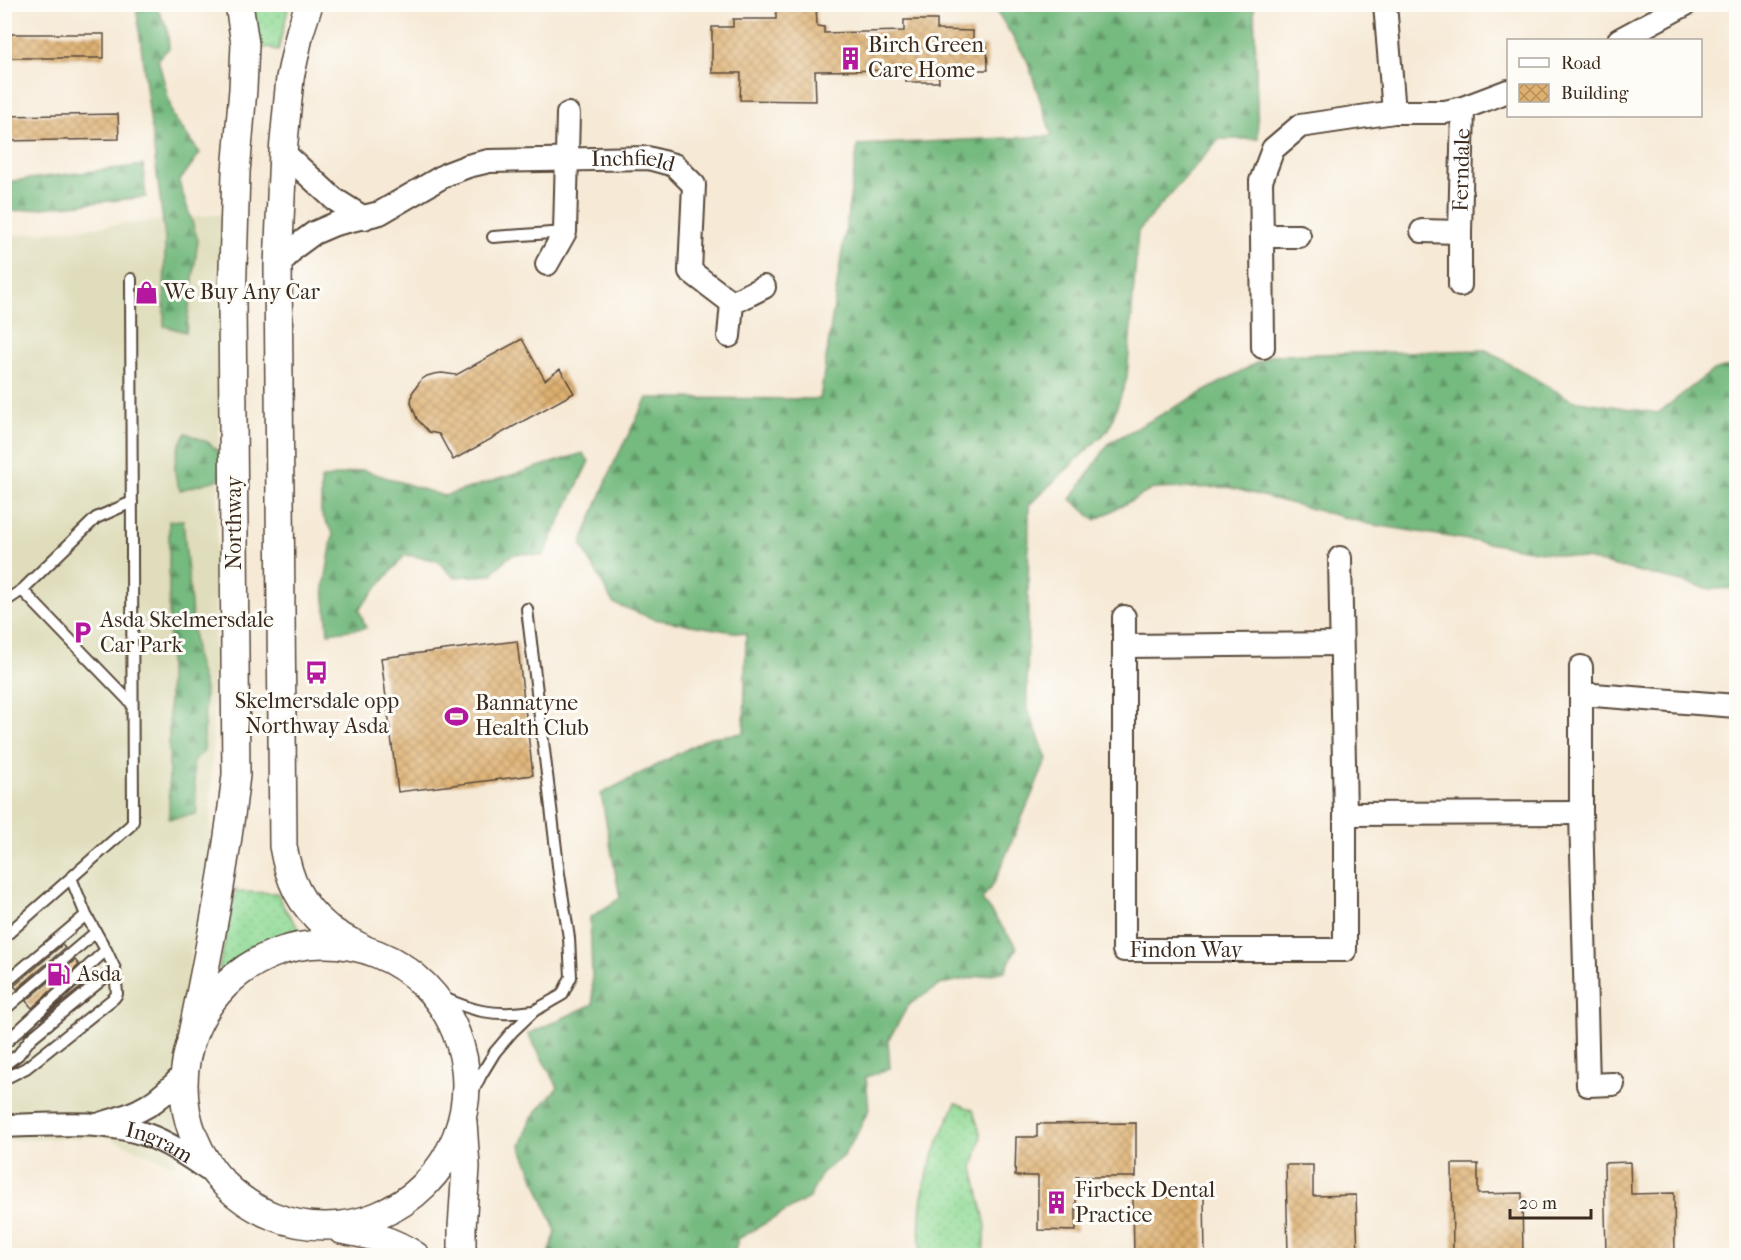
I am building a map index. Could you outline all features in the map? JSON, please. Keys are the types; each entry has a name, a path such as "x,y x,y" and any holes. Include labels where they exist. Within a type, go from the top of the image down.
{"street":[{"name":"Northway","path":"239,4 244,44 243,89 236,172 232,301 236,776 230,831 214,923 184,1074 185,1109 196,1144 215,1174 243,1201 279,1219 317,1227"},
{"name":"Northway","path":"309,4 290,78 283,152 278,266 283,846 287,868 294,887 305,906 328,928 364,949"},
{"path":"1385,4 1394,112"},
{"path":"1621,39 1686,4"},
{"name":"Ferndale","path":"1263,347 1261,181 1273,149 1300,126 1394,112 1445,112 1507,92"},
{"name":"Ferndale","path":"1460,285 1463,108"},
{"name":"Inchfield","path":"547,264 565,232 568,114"},
{"path":"283,152 334,200 364,218"},
{"name":"Inchfield","path":"278,266 314,232 334,224 380,213 447,174 468,166 489,162 648,158 674,165 694,185 690,271 732,303"},
{"name":"Ferndale","path":"1422,231 1460,232"},
{"path":"1262,236 1299,236"},
{"path":"729,336 732,303 764,287"},
{"name":"Findon Way","path":"1124,617 1124,950 1345,950 1340,558"},
{"path":"1124,646 1341,644"},
{"path":"1581,667 1581,813 1588,1085 1613,1084"},
{"path":"1581,694 1737,706"},
{"path":"1345,814 1581,813"},
{"path":"191,1039 207,1007 230,980 259,960 293,947 329,944 364,949 402,966 433,993 455,1028 466,1067 464,1113 466,1167 462,1256"},
{"name":"Ingram","path":"96,1125 122,1118 146,1107 165,1094 184,1074"},
{"path":"317,1227 366,1221 410,1198 443,1163 464,1113"},
{"name":"Ingram","path":"4,1126 122,1127 171,1145 215,1174"},
{"path":"317,1227 378,1236 403,1247 416,1256"}],"lane":[{"path":"493,237 565,232"},
{"path":"4,937 133,821 131,279"},
{"path":"4,602 22,590 96,518 132,502"},
{"path":"22,590 132,704"},
{"path":"464,1113 481,1074 495,1052 534,1011 562,995 571,977 569,938 559,874 527,609"},
{"path":"4,1079 26,1068 117,994 115,969 86,915 71,878"},
{"path":"4,984 86,915"},
{"path":"4,1010 96,932"},
{"path":"4,1044 106,950"},
{"path":"4,1065 18,1055 31,1038 115,969"},
{"path":"433,993 460,1006 483,1012 509,1015 534,1011"}],"shaded area":[{"path":"224,214 210,850 190,963 176,1166 106,1137 5,1141 4,236"}],"green space":[{"path":"136,5 155,5 167,27 169,48 158,59 173,116 200,153 179,182 198,240 186,332 164,326 165,239"},
{"path":"254,5 289,5 278,51 269,47 260,49"},
{"path":"993,5 1254,5 1258,139 1219,139 1138,231 1127,378 1109,429 1029,505 1027,707 1047,759 995,881 982,900 1017,947 1005,971 942,984 909,1004 888,1041 890,1069 866,1077 869,1109 843,1156 822,1173 809,1198 738,1239 734,1255 548,1255 556,1232 521,1146 532,1117 558,1087 528,1034 593,1004 590,918 620,898 601,794 710,737 744,733 746,634 654,619 613,603 581,544 613,465 647,398 820,399 858,145 1052,136 1027,60"},
{"path":"143,165 146,197 5,212 5,182"},
{"path":"1486,350 1571,400 1658,413 1711,372 1736,364 1736,588 1711,589 1586,559 1369,524 1228,487 1153,489 1095,520 1071,499 1109,443 1271,355"},
{"path":"186,433 209,443 223,456 224,478 180,490 175,468 179,446"},
{"path":"583,453 589,461 543,556 513,555 491,575 454,577 436,560 405,555 359,609 366,628 328,633 324,588 333,534 321,513 321,479 363,470 444,496"},
{"path":"183,520 196,658 205,689 204,751 193,762 197,814 169,819 169,521"},
{"path":"236,889 237,892 277,893 300,932 260,948 222,971 219,968"},
{"path":"956,1103 973,1110 981,1136 973,1168 986,1226 983,1255 921,1255 920,1214 926,1177 939,1140"}],"building":[{"name":"Birch Green Care Home","path":"776,4 816,4 817,26 824,27 824,33 904,31 904,20 937,20 937,30 973,31 973,46 987,46 988,70 938,70 939,82 906,82 906,70 815,71 816,101 740,100 741,73 712,73 712,27 733,27 733,19 776,19"},
{"path":"10,34 104,34 104,58 10,58"},
{"path":"118,114 119,139 4,141 4,116"},
{"path":"522,339 545,380 560,369 574,393 453,460 439,434 429,432 417,419 411,403 412,393 421,380 427,376 442,373 456,375"},
{"name":"Bannatyne Health Club","path":"517,641 533,775 398,792 381,658"},
{"path":"62,945 65,948 17,989 14,986"},
{"path":"75,960 79,965 32,1008 26,1001"},
{"path":"89,976 91,979 42,1019"},
{"path":"1136,1123 1136,1177 1076,1177 1076,1231 1038,1230 1038,1176 1015,1176 1016,1137 1037,1137 1037,1124"},
{"path":"1630,1162 1631,1194 1674,1193 1675,1256 1606,1256 1604,1163"},
{"path":"1452,1164 1478,1164 1478,1194 1522,1193 1523,1256 1453,1256"},
{"path":"1286,1165 1313,1165 1313,1196 1356,1195 1358,1256 1288,1256"},
{"path":"1204,1196 1205,1256 1134,1256 1133,1198"}],"place":[{"name":"Birch Green Care Home","path":"850,58"},
{"name":"We Buy Any Car","path":"146,292"},
{"name":"Asda Skelmersdale Car Park","path":"82,633"},
{"name":"Skelmersdale opp Northway Asda","path":"317,672"},
{"name":"Bannatyne Health Club","path":"457,716"},
{"name":"Asda","path":"59,974"},
{"name":"Firbeck Dental Practice","path":"1057,1203"}]}
